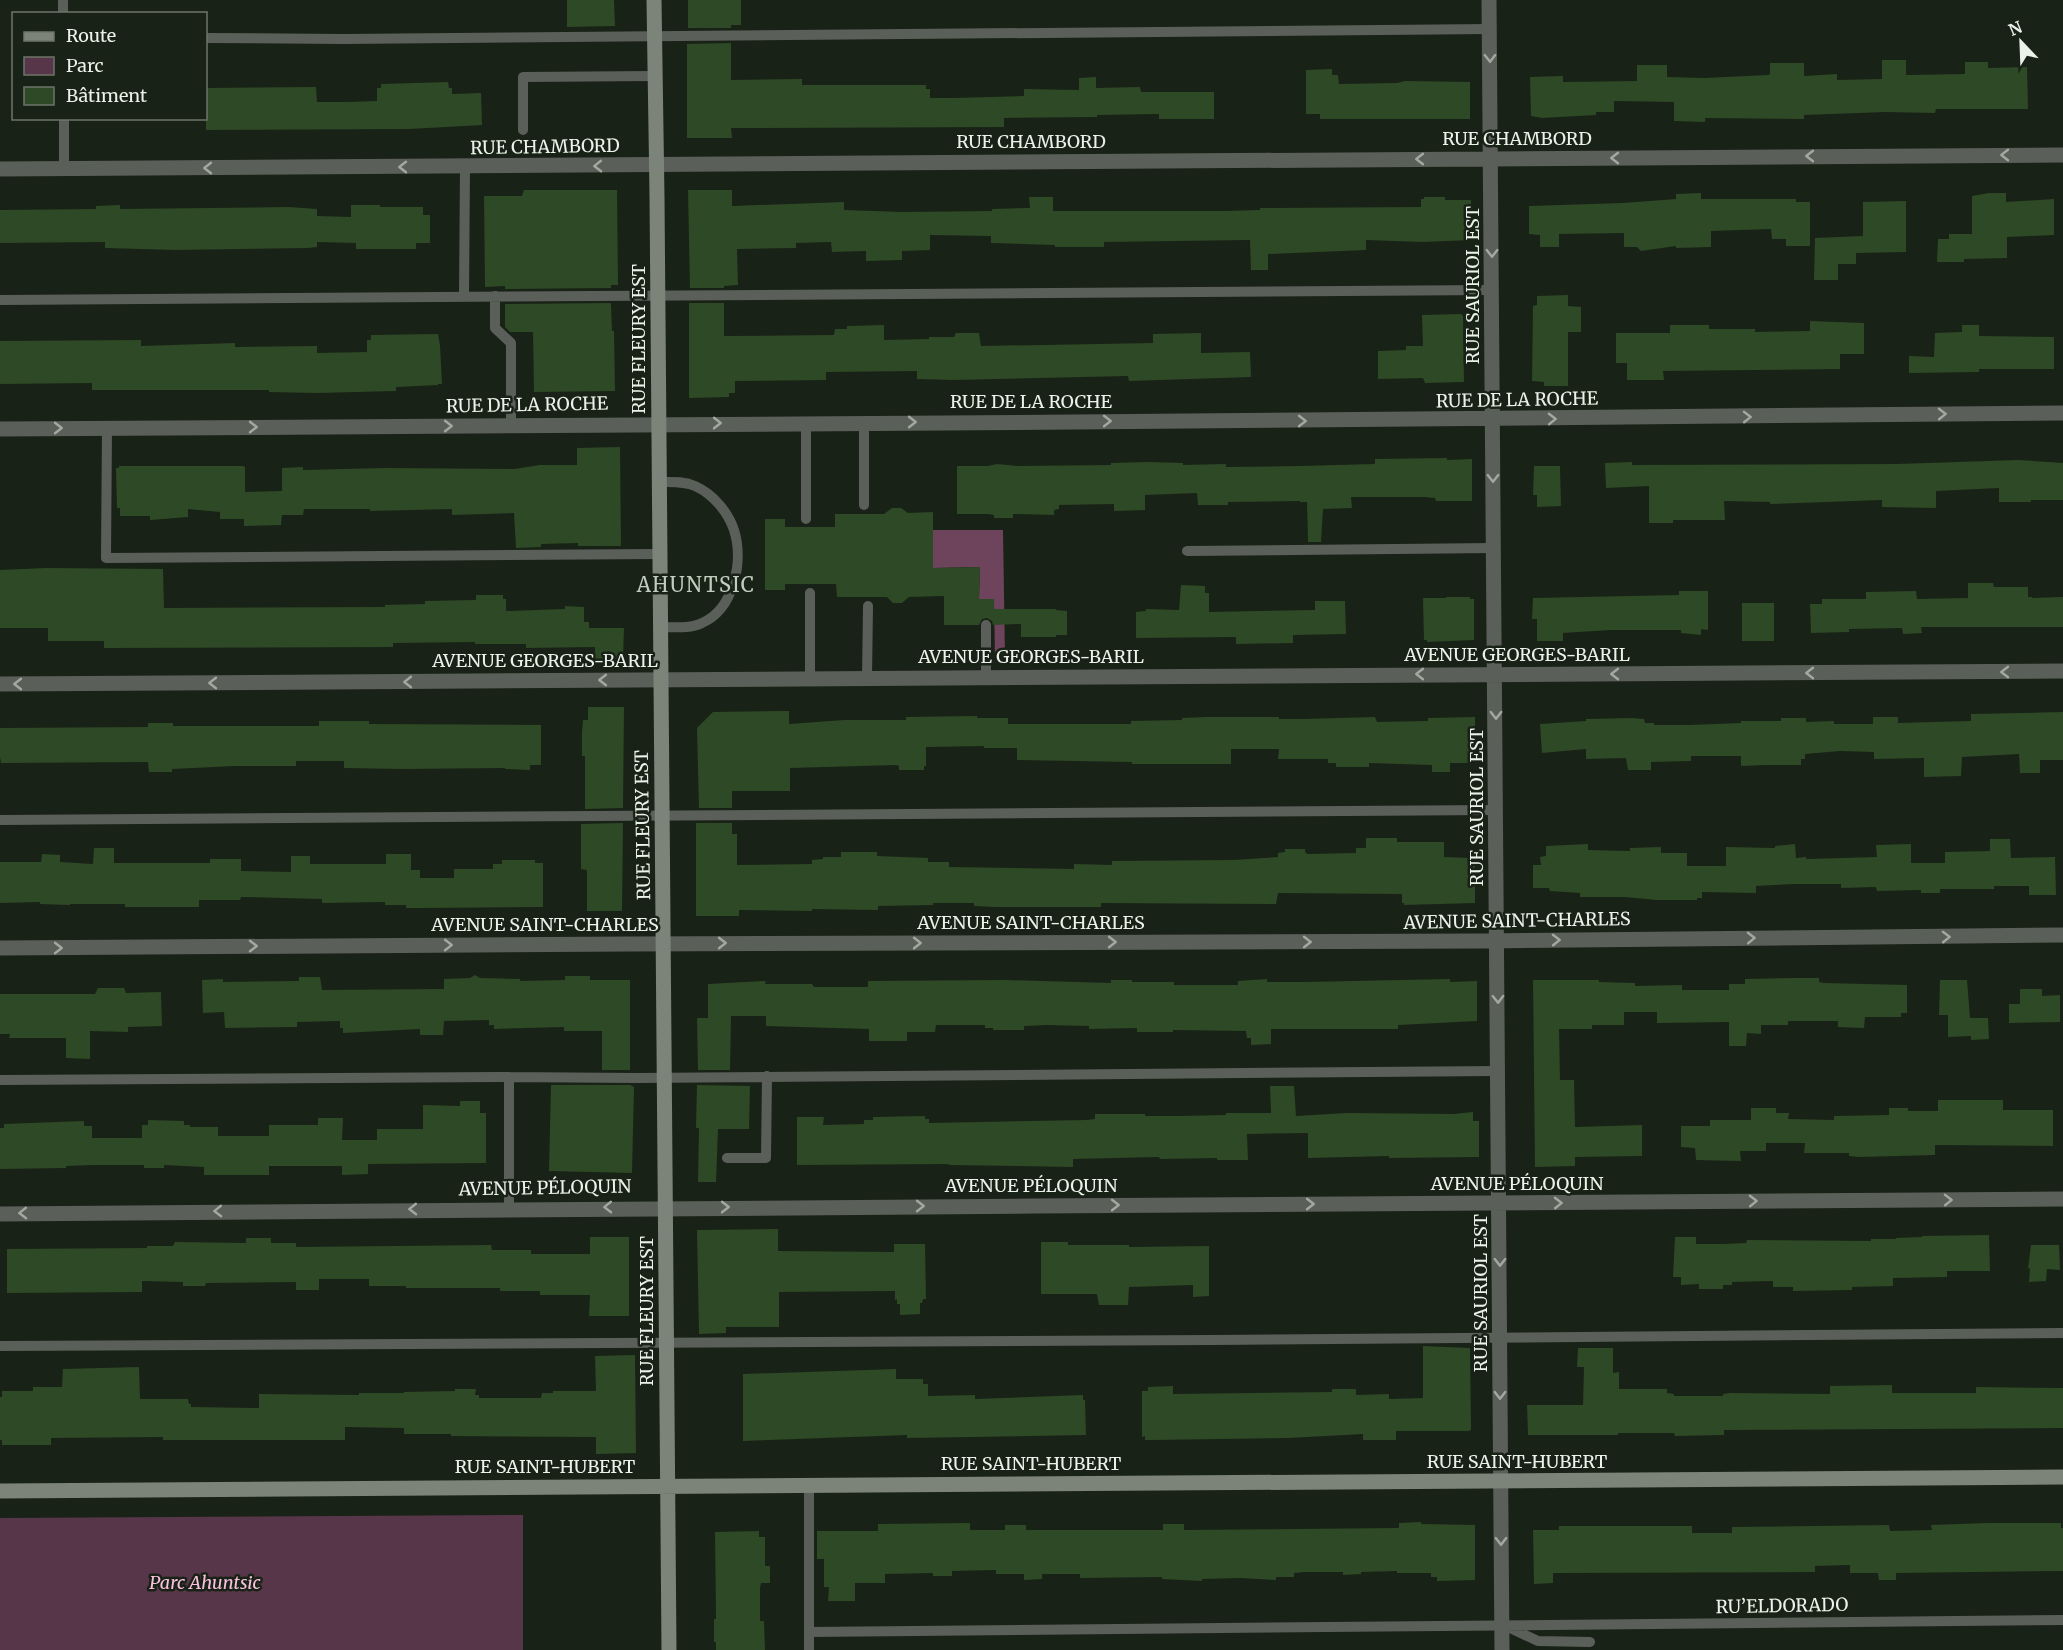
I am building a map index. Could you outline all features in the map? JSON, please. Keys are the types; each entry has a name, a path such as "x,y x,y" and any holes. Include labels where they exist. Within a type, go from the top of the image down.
{"main road":[{"name":"RUE FLEURY EST","path":"654,0 669,1650"},
{"name":"RUE SAINT-HUBERT","path":"0,1491 2063,1477"}],"street":[{"name":"RUE SAURIOL EST","path":"1490,0 1502,1650"},
{"name":"RUE CHAMBORD","path":"0,169 2063,155"},
{"name":"RUE DE LA ROCHE","path":"0,429 658,423 1493,420 2063,413"},
{"name":"AVENUE GEORGES-BARIL","path":"0,684 2063,671"},
{"name":"AVENUE SAINT-CHARLES","path":"0,948 1497,941 2063,935"},
{"name":"AVENUE PÉLOQUIN","path":"0,1214 509,1208 2063,1199"}],"lane":[{"path":"207,38 1490,29"},
{"path":"523,130 523,77 654,76"},
{"path":"64,120 64,168"},
{"path":"464,296 465,167"},
{"path":"0,300 1492,290"},
{"path":"495,296 495,328 511,343 511,425"},
{"path":"864,422 864,505"},
{"path":"806,423 806,519"},
{"path":"107,428 106,558 660,554"},
{"path":"659,482 693,485 716,501 727,514 734,529 737,557 730,592 713,616 696,625 661,627"},
{"path":"1187,551 1494,548"},
{"path":"810,593 810,678"},
{"path":"867,678 868,606"},
{"path":"986,625 986,677"},
{"path":"0,820 1496,810"},
{"path":"0,1080 664,1078 1498,1071"},
{"path":"728,1158 766,1158 767,1076"},
{"path":"509,1077 509,1208"},
{"path":"0,1346 2063,1333"},
{"path":"809,1485 809,1650"},
{"name":"RU’ELDORADO","path":"809,1632 2063,1620"},
{"path":"1502,1625 1538,1641 1590,1642"}],"green space":[{"name":"Parc Ahuntsic","path":"523,1515 523,1650 0,1650 0,1518"}],"shaded area":[{"path":"933,530 1003,530 1005,658 995,659 994,600 979,599 980,567 933,568"}],"building":[{"path":"567,0 614,0 615,26 567,27"},
{"path":"688,0 741,0 741,25 731,25 731,28 688,28"},
{"path":"731,43 731,80 802,79 802,85 926,85 926,89 930,89 930,98 954,98 1024,96 1024,89 1079,90 1079,78 1096,77 1096,88 1140,87 1141,92 1214,92 1214,119 1159,119 1159,114 1004,118 1004,127 731,128 732,138 687,138 687,44"},
{"path":"1882,60 1906,60 1906,75 1965,74 1965,62 1988,62 1988,68 2027,67 2028,109 1936,109 1935,113 1804,115 1804,119 1705,118 1705,122 1674,121 1674,102 1614,101 1614,112 1542,118 1531,116 1530,77 1563,76 1563,82 1637,81 1637,65 1667,65 1667,77 1768,75 1770,74 1770,63 1804,63 1804,76 1837,74 1837,80 1882,79"},
{"path":"1332,69 1332,75 1338,75 1339,84 1405,81 1470,82 1470,119 1320,119 1320,114 1306,114 1306,70"},
{"path":"448,82 449,88 452,88 452,94 481,93 482,125 409,129 206,130 207,88 316,87 317,102 346,102 377,101 377,88 381,88 381,84"},
{"path":"524,190 617,190 618,285 611,285 611,288 505,289 505,286 485,287 484,196 522,196"},
{"path":"688,190 732,190 732,206 844,202 844,210 902,212 992,211 992,209 1030,208 1029,197 1053,197 1053,211 1226,211 1260,210 1260,208 1421,207 1421,199 1424,197 1445,197 1445,200 1471,200 1472,240 1422,242 1366,240 1366,250 1268,254 1268,270 1251,270 1250,240 1104,242 1104,247 1055,247 1055,245 991,243 991,236 930,235 930,250 902,251 902,260 866,261 866,251 832,252 831,242 796,243 796,248 737,249 738,285 724,286 724,288 690,288"},
{"path":"1701,193 1701,199 1796,199 1796,202 1810,202 1810,246 1786,246 1786,239 1772,239 1771,229 1711,231 1711,247 1676,248 1676,246 1641,251 1637,247 1624,247 1624,233 1559,234 1559,247 1540,247 1540,235 1529,234 1529,206 1676,199 1676,194"},
{"path":"2006,193 2006,202 2054,199 2054,235 2007,237 2007,258 1937,262 1938,239 1949,239 1949,234 1972,234 1972,196"},
{"path":"1906,201 1906,252 1856,253 1856,264 1838,264 1838,280 1814,280 1815,238 1863,236 1863,202"},
{"path":"120,205 120,209 289,207 317,209 317,216 351,217 351,205 423,207 423,215 430,215 430,243 416,243 416,249 356,249 356,243 317,242 317,247 308,248 176,250 105,248 105,242 0,243 0,210 96,209 96,206"},
{"path":"1568,295 1568,306 1581,307 1581,332 1568,332 1568,386 1544,386 1544,382 1532,381 1533,306 1537,305 1537,296"},
{"path":"611,303 615,391 534,392 533,332 510,332 505,327 505,304"},
{"path":"689,303 724,303 724,336 834,335 835,329 847,329 847,326 884,325 884,340 929,339 929,337 954,337 956,333 979,333 981,346 1153,343 1153,334 1201,333 1201,353 1250,352 1251,377 1129,381 1128,376 953,380 917,379 917,371 826,372 826,380 735,381 735,393 729,393 729,397 689,398"},
{"path":"1461,314 1463,316 1464,382 1425,383 1423,378 1378,379 1378,351 1406,350 1406,346 1423,346 1422,315"},
{"path":"1810,321 1864,323 1864,354 1840,354 1840,369 1663,371 1664,380 1627,380 1627,363 1616,363 1616,333 1670,333 1670,325 1709,325 1709,329 1755,329 1755,332 1810,331"},
{"path":"1962,325 1979,325 1979,336 2054,337 2054,369 1979,369 1979,372 1909,373 1909,356 1934,357 1935,333 1962,332"},
{"path":"438,334 442,384 396,387 396,391 317,393 269,392 269,390 92,390 92,383 0,384 0,341 141,340 141,346 235,343 235,347 317,346 317,353 367,352 367,340 371,340 371,335"},
{"path":"620,447 621,546 578,546 578,543 541,544 541,547 516,548 514,513 452,515 452,509 370,511 370,509 304,509 303,515 282,515 281,525 244,526 244,519 220,519 220,512 188,509 188,517 150,520 150,516 120,516 120,508 117,508 116,468 119,466 243,466 245,467 245,492 282,491 282,468 303,467 303,470 514,469 540,465 577,465 577,448"},
{"path":"1447,458 1447,460 1472,459 1472,501 1436,501 1435,498 1424,497 1351,497 1352,508 1323,509 1321,542 1308,542 1307,502 1228,502 1228,505 1198,505 1197,493 1145,495 1145,510 1114,511 1114,504 1059,505 1059,509 1054,510 1054,515 1013,514 1013,518 994,518 994,515 988,514 957,514 957,466 1111,465 1111,463 1147,462 1183,463 1183,465 1226,464 1226,467 1300,466 1375,464 1375,459"},
{"path":"2018,460 2063,463 2063,500 1999,502 1999,488 1936,491 1936,508 1882,507 1882,500 1770,504 1770,502 1724,501 1725,520 1673,520 1673,523 1649,523 1649,486 1606,488 1605,463 1632,462 1632,465 1897,464"},
{"path":"1534,466 1560,466 1561,506 1537,507 1537,495 1533,495"},
{"path":"892,508 901,508 908,513 933,512 933,568 980,567 979,599 994,599 994,609 1067,611 1067,635 1021,637 1021,624 993,625 992,621 987,618 982,619 979,625 944,625 944,596 909,597 902,603 893,603 887,597 837,597 836,584 785,584 785,590 765,590 765,519 785,519 785,527 835,527 835,514 884,514"},
{"path":"163,569 164,608 385,607 385,605 425,604 425,601 476,600 476,595 503,595 503,599 506,599 506,611 565,609 565,606 584,607 584,622 589,622 589,628 624,628 623,659 595,659 595,647 526,648 526,644 475,644 475,642 393,643 393,647 104,648 104,641 48,641 48,628 0,628 0,570"},
{"path":"1968,583 1993,583 1994,587 2028,587 2028,597 2032,598 2063,597 2063,627 1921,627 1922,633 1903,634 1902,628 1849,629 1849,632 1811,633 1810,604 1822,604 1822,599 1866,599 1866,592 1916,591 1917,599 1968,598"},
{"path":"1181,585 1205,586 1205,593 1209,593 1209,612 1315,610 1315,601 1345,601 1346,634 1293,635 1293,643 1236,644 1236,637 1136,638 1136,612 1146,611 1146,609 1179,610"},
{"path":"1679,591 1708,591 1708,630 1701,629 1701,635 1681,633 1681,630 1610,630 1563,633 1563,641 1537,641 1537,619 1532,619 1533,598 1679,595"},
{"path":"1423,598 1474,599 1474,640 1427,642 1424,640"},
{"path":"1742,603 1774,603 1774,641 1742,641"},
{"path":"588,707 624,707 623,808 585,809 585,756 582,756 582,733 583,720 588,720"},
{"path":"789,711 789,724 844,720 906,720 906,717 977,716 977,718 1008,718 1008,724 1131,724 1131,721 1206,717 1303,719 1375,717 1377,722 1475,717 1475,759 1469,759 1469,763 1450,763 1450,772 1432,772 1432,765 1369,763 1369,767 1336,767 1336,763 1328,763 1328,759 1278,759 1279,749 1231,749 1231,764 1132,764 1132,762 1017,760 1017,748 926,747 924,770 899,770 899,766 896,765 790,768 790,791 732,791 732,808 699,808 697,728 713,712"},
{"path":"2063,712 2063,760 2040,760 2040,773 2020,773 2019,754 1962,757 1961,776 1924,777 1924,758 1874,759 1874,752 1840,751 1805,754 1805,759 1801,759 1801,765 1741,766 1741,756 1691,756 1691,761 1651,762 1651,770 1628,770 1626,758 1586,759 1586,749 1542,753 1540,724 1586,721 1586,719 1632,718 1644,719 1645,723 1654,723 1654,725 1690,725 1806,718 1806,722 1834,721 1834,724 1873,724 1873,717 1898,717 1898,723 1971,721 1971,714"},
{"path":"319,721 369,721 369,724 541,725 541,765 530,765 530,770 505,768 402,769 344,768 344,761 296,761 296,766 235,766 149,772 148,762 1,763 0,757 0,728 148,727 148,723 173,723 173,726 319,726"},
{"path":"623,823 622,911 587,911 587,870 581,869 581,824"},
{"path":"696,823 732,823 732,834 737,834 737,865 812,864 812,860 823,859 823,857 841,857 841,852 877,852 877,856 928,858 928,862 949,862 949,867 1074,869 1074,864 1112,865 1112,861 1234,860 1278,857 1278,853 1285,852 1285,849 1305,849 1307,854 1356,853 1356,848 1366,848 1366,838 1397,838 1397,842 1444,842 1444,857 1470,858 1471,861 1475,861 1475,903 1404,905 1402,894 1278,893 1276,904 1101,903 1101,907 994,907 974,906 974,903 933,903 933,905 878,906 878,910 739,910 739,916 696,916"},
{"path":"1990,839 2010,839 2011,858 2055,857 2056,895 2029,895 2029,886 1994,886 1994,889 1940,889 1940,893 1921,893 1921,890 1877,891 1876,887 1841,888 1841,884 1795,884 1756,886 1756,893 1702,892 1702,898 1697,898 1697,900 1657,900 1580,897 1580,893 1533,888 1533,865 1541,865 1540,857 1546,856 1546,846 1588,844 1588,850 1630,851 1630,848 1661,847 1661,853 1687,853 1687,866 1726,866 1726,847 1775,848 1775,846 1795,844 1796,858 1806,857 1806,859 1877,857 1876,845 1911,844 1911,863 1945,863 1945,852 1990,851"},
{"path":"94,848 114,848 114,863 210,863 210,859 241,859 241,871 291,872 291,856 310,856 310,864 386,864 386,854 411,854 411,870 420,870 420,878 454,878 454,869 493,869 493,864 502,864 502,860 535,860 535,863 543,863 543,907 406,908 406,905 385,905 385,902 322,903 322,899 241,897 240,900 199,900 199,907 125,907 125,904 70,905 40,904 40,902 0,903 0,862 41,862 42,854 60,855 60,862 93,864"},
{"path":"475,975 480,978 520,979 520,981 565,980 565,976 590,976 590,980 630,980 630,1070 602,1070 602,1031 564,1031 564,1027 494,1029 494,1025 489,1025 489,1020 444,1021 443,1035 420,1035 420,1029 343,1033 340,1021 297,1022 297,1027 225,1028 224,1012 203,1013 202,980 299,981 299,977 320,977 322,990 444,989 444,979 470,978"},
{"path":"1819,978 1819,982 1824,983 1907,985 1907,1013 1901,1013 1901,1017 1865,1017 1864,1028 1838,1027 1838,1021 1788,1021 1788,1025 1761,1025 1761,1034 1747,1033 1746,1046 1729,1046 1729,1022 1657,1023 1657,1012 1624,1012 1624,1025 1592,1025 1592,1029 1559,1029 1560,1080 1574,1080 1575,1127 1642,1125 1642,1156 1575,1157 1575,1166 1535,1167 1533,980 1599,980 1599,982 1635,983 1635,986 1682,985 1682,990 1729,990 1729,984 1745,984 1745,979"},
{"path":"1267,979 1267,982 1450,979 1450,982 1477,981 1477,1021 1398,1025 1398,1029 1271,1029 1271,1044 1251,1045 1251,1038 1247,1038 1246,1031 1137,1032 1137,1028 1089,1029 1089,1026 1047,1025 1024,1026 1024,1030 993,1030 993,1028 985,1028 985,1025 936,1025 935,1032 907,1032 907,1041 869,1041 869,1029 766,1026 766,1016 731,1016 730,1070 698,1070 697,1018 708,1018 708,984 766,981 765,984 812,984 814,987 868,987 868,981 1004,980 1111,983 1111,980 1132,980 1132,982 1174,982 1174,985 1238,985 1238,981"},
{"path":"1940,980 1967,980 1970,1018 1988,1018 1989,1039 1971,1040 1971,1036 1948,1037 1948,1015 1939,1015"},
{"path":"98,988 124,988 126,993 161,992 162,1026 128,1027 128,1032 90,1031 90,1059 66,1058 66,1038 9,1038 10,1034 0,1034 0,994 95,994"},
{"path":"2020,989 2042,989 2042,996 2060,995 2060,1022 2009,1023 2009,1004 2020,1004"},
{"path":"551,1085 630,1085 634,1087 632,1173 549,1171"},
{"path":"697,1085 750,1086 749,1129 718,1129 716,1182 698,1182"},
{"path":"1270,1086 1294,1086 1296,1116 1347,1113 1454,1114 1473,1112 1473,1121 1479,1121 1479,1157 1308,1158 1308,1133 1247,1134 1248,1160 1160,1159 1159,1157 1073,1159 1073,1167 949,1164 797,1165 797,1117 824,1117 823,1125 864,1124 864,1120 873,1120 873,1117 925,1116 925,1119 929,1119 929,1123 1087,1120 1095,1119 1095,1114 1179,1116 1271,1113"},
{"path":"1938,1100 2003,1100 2003,1110 2053,1110 2053,1146 1935,1145 1935,1155 1859,1157 1849,1156 1849,1153 1804,1153 1805,1143 1766,1143 1766,1151 1740,1151 1741,1161 1696,1160 1695,1148 1681,1147 1681,1126 1710,1126 1710,1120 1751,1120 1751,1108 1776,1108 1776,1113 1789,1113 1788,1119 1834,1120 1834,1116 1889,1115 1889,1108 1908,1108 1908,1111 1938,1111"},
{"path":"460,1101 480,1101 480,1113 486,1113 486,1163 368,1164 368,1174 342,1175 342,1166 269,1166 269,1175 204,1175 204,1167 164,1165 164,1168 144,1168 144,1165 92,1165 66,1166 66,1168 0,1169 0,1128 4,1128 4,1124 84,1121 84,1126 92,1126 92,1138 142,1138 142,1125 148,1125 148,1120 184,1121 184,1125 190,1125 190,1127 218,1127 218,1136 269,1136 269,1125 318,1125 318,1118 343,1118 342,1140 377,1140 377,1129 423,1129 423,1105 460,1106"},
{"path":"778,1229 778,1251 894,1252 894,1244 925,1244 926,1299 920,1303 920,1314 900,1315 900,1304 897,1304 897,1299 895,1300 895,1291 779,1292 779,1327 726,1327 726,1333 699,1334 697,1230"},
{"path":"1989,1235 1990,1271 1947,1271 1947,1277 1893,1278 1893,1286 1852,1287 1852,1290 1793,1291 1793,1287 1773,1287 1773,1281 1732,1282 1732,1285 1723,1285 1723,1289 1699,1289 1699,1284 1681,1285 1681,1277 1673,1277 1675,1237 1696,1237 1696,1244 1723,1244 1746,1243 1747,1240 1871,1241 1871,1239 1922,1236"},
{"path":"590,1237 629,1237 629,1316 589,1316 590,1295 540,1295 540,1291 500,1291 500,1288 369,1286 369,1279 319,1279 319,1290 296,1290 296,1282 206,1283 205,1286 183,1286 183,1282 142,1281 142,1292 7,1293 7,1249 147,1248 147,1246 173,1246 175,1242 246,1243 246,1238 271,1238 271,1243 296,1243 296,1247 491,1245 492,1250 531,1250 531,1254 590,1254"},
{"path":"1041,1242 1068,1242 1068,1245 1129,1245 1129,1247 1209,1246 1209,1296 1193,1297 1193,1285 1129,1287 1128,1305 1099,1305 1097,1294 1041,1294"},
{"path":"2031,1245 2059,1245 2060,1270 2047,1269 2046,1281 2029,1282"},
{"path":"1423,1346 1470,1348 1471,1430 1396,1431 1396,1440 1363,1440 1363,1434 1289,1438 1152,1440 1145,1440 1145,1436 1142,1437 1142,1391 1148,1391 1148,1387 1173,1386 1173,1394 1332,1392 1332,1389 1356,1389 1356,1395 1389,1394 1389,1399 1423,1398"},
{"path":"1578,1348 1613,1348 1613,1373 1619,1372 1619,1389 1667,1389 1667,1393 1674,1394 1674,1396 1723,1396 1723,1394 1730,1393 1830,1394 1830,1386 1892,1385 1892,1393 1976,1393 1976,1387 2063,1388 2063,1428 1724,1430 1724,1435 1675,1436 1674,1433 1528,1435 1527,1405 1583,1405 1584,1367 1577,1367"},
{"path":"635,1355 636,1453 596,1454 596,1437 404,1434 404,1428 345,1427 345,1440 51,1438 51,1445 2,1445 2,1440 0,1440 2,1391 33,1391 33,1387 62,1387 63,1369 139,1367 140,1399 188,1399 191,1407 259,1408 259,1394 359,1395 359,1393 476,1389 475,1395 479,1395 479,1398 541,1398 542,1393 553,1393 553,1391 596,1391 595,1356"},
{"path":"896,1369 896,1379 923,1379 923,1384 928,1384 928,1396 975,1395 975,1399 1083,1395 1086,1435 907,1438 907,1435 743,1441 743,1374"},
{"path":"1421,1522 1421,1524 1475,1525 1475,1580 1437,1581 1437,1577 1431,1577 1431,1573 1397,1573 1397,1571 1343,1575 1343,1572 1304,1572 1294,1573 1294,1577 1276,1577 1276,1580 1241,1578 1202,1579 1202,1581 1162,1579 1162,1577 1080,1578 1080,1574 1042,1574 1042,1579 1024,1580 1024,1574 996,1574 996,1570 952,1571 952,1576 933,1576 933,1573 885,1574 885,1583 855,1583 855,1601 828,1601 829,1587 824,1587 824,1559 817,1559 817,1531 878,1531 878,1524 970,1523 970,1530 1005,1530 1005,1525 1026,1525 1026,1530 1163,1530 1163,1524 1184,1524 1184,1530 1399,1528 1399,1523"},
{"path":"2061,1523 2063,1571 1896,1573 1896,1580 1879,1580 1878,1573 1850,1573 1850,1565 1815,1566 1815,1572 1553,1573 1553,1583 1534,1584 1533,1530 1559,1530 1559,1526 1692,1526 1692,1533 1732,1533 1732,1527 1889,1525 1890,1531 1932,1530 1931,1525"},
{"path":"759,1531 759,1537 765,1537 765,1566 770,1566 770,1583 761,1583 760,1588 760,1621 764,1621 765,1650 716,1650 716,1642 714,1642 715,1532"}],"district":[{"name":"AHUNTSIC","path":"696,585"}]}
